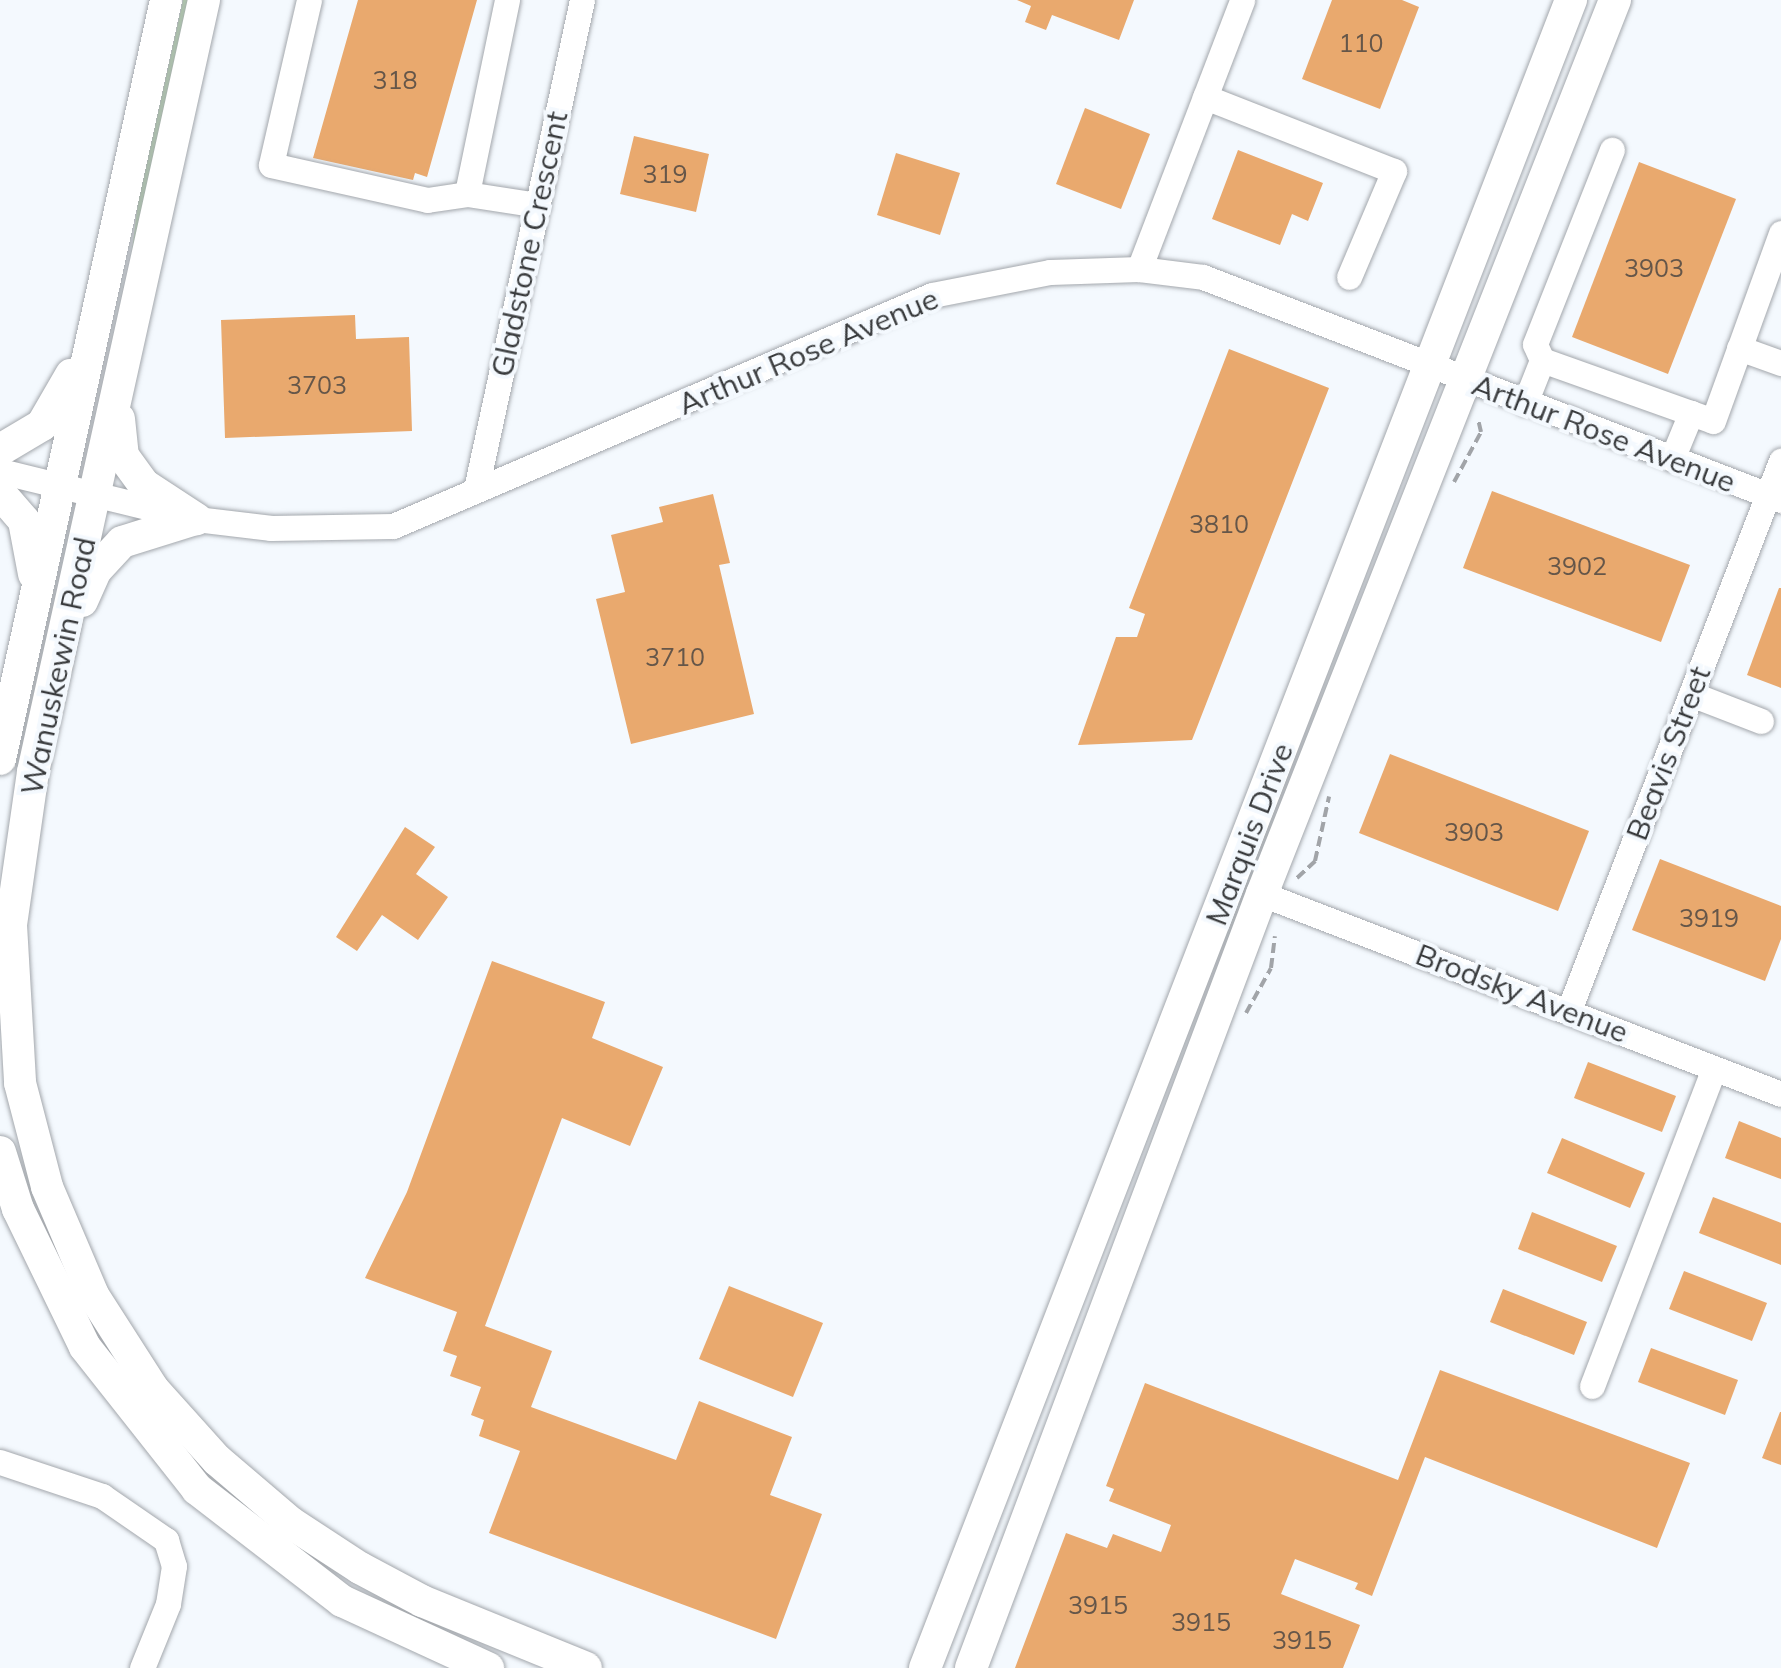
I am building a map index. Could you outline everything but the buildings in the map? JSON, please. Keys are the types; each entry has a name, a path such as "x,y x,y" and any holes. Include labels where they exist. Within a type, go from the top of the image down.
{"main road":[{"name":"Wanuskewin Road","path":"0,760 166,0"},
{"name":"Wanuskewin Road","path":"204,0 96,494 52,674 16,874 13,1028 47,1187 93,1295 153,1389 190,1432 291,1523 422,1602 586,1668"},
{"name":"Marquis Drive","path":"925,1668 1572,0"},
{"name":"Marquis Drive","path":"971,1668 1262,894 1468,382 1615,0"},
{"path":"0,450 42,426 90,335"},
{"path":"120,380 123,456 142,484 196,520"},
{"path":"0,493 24,522 36,594"},
{"path":"52,674 110,552 135,534 196,520"},
{"path":"0,1152 71,1324 115,1393 196,1489 270,1552 342,1601 488,1668"},
{"path":"914,1668 939,1635"}],"street":[{"path":"310,0 271,165 426,200 467,194 538,205"},
{"path":"467,194 507,0"},
{"name":"Gladstone Crescent","path":"476,489 582,0"},
{"path":"1140,268 1242,0"},
{"path":"1205,97 1394,171 1350,277"},
{"path":"1524,403 1542,360 1535,344 1612,150"},
{"path":"1542,360 1713,421 1739,348 1775,268 1781,232"},
{"name":"Arthur Rose Avenue","path":"0,471 196,520 271,528 393,526 932,295 1050,272 1140,268 1203,277 1775,498"},
{"path":"1739,348 1781,363"},
{"path":"1672,459 1691,413"},
{"name":"Beavis Street","path":"1569,1010 1691,694 1775,498 1781,461"},
{"path":"1691,694 1761,721"},
{"name":"Brodsky Avenue","path":"1262,894 1781,1094"},
{"path":"1592,1386 1714,1069"},
{"path":"0,1462 102,1496 166,1540 174,1566 168,1604 142,1668"}],"green space":[{"path":"183,0 190,0 131,259 138,202"}]}
